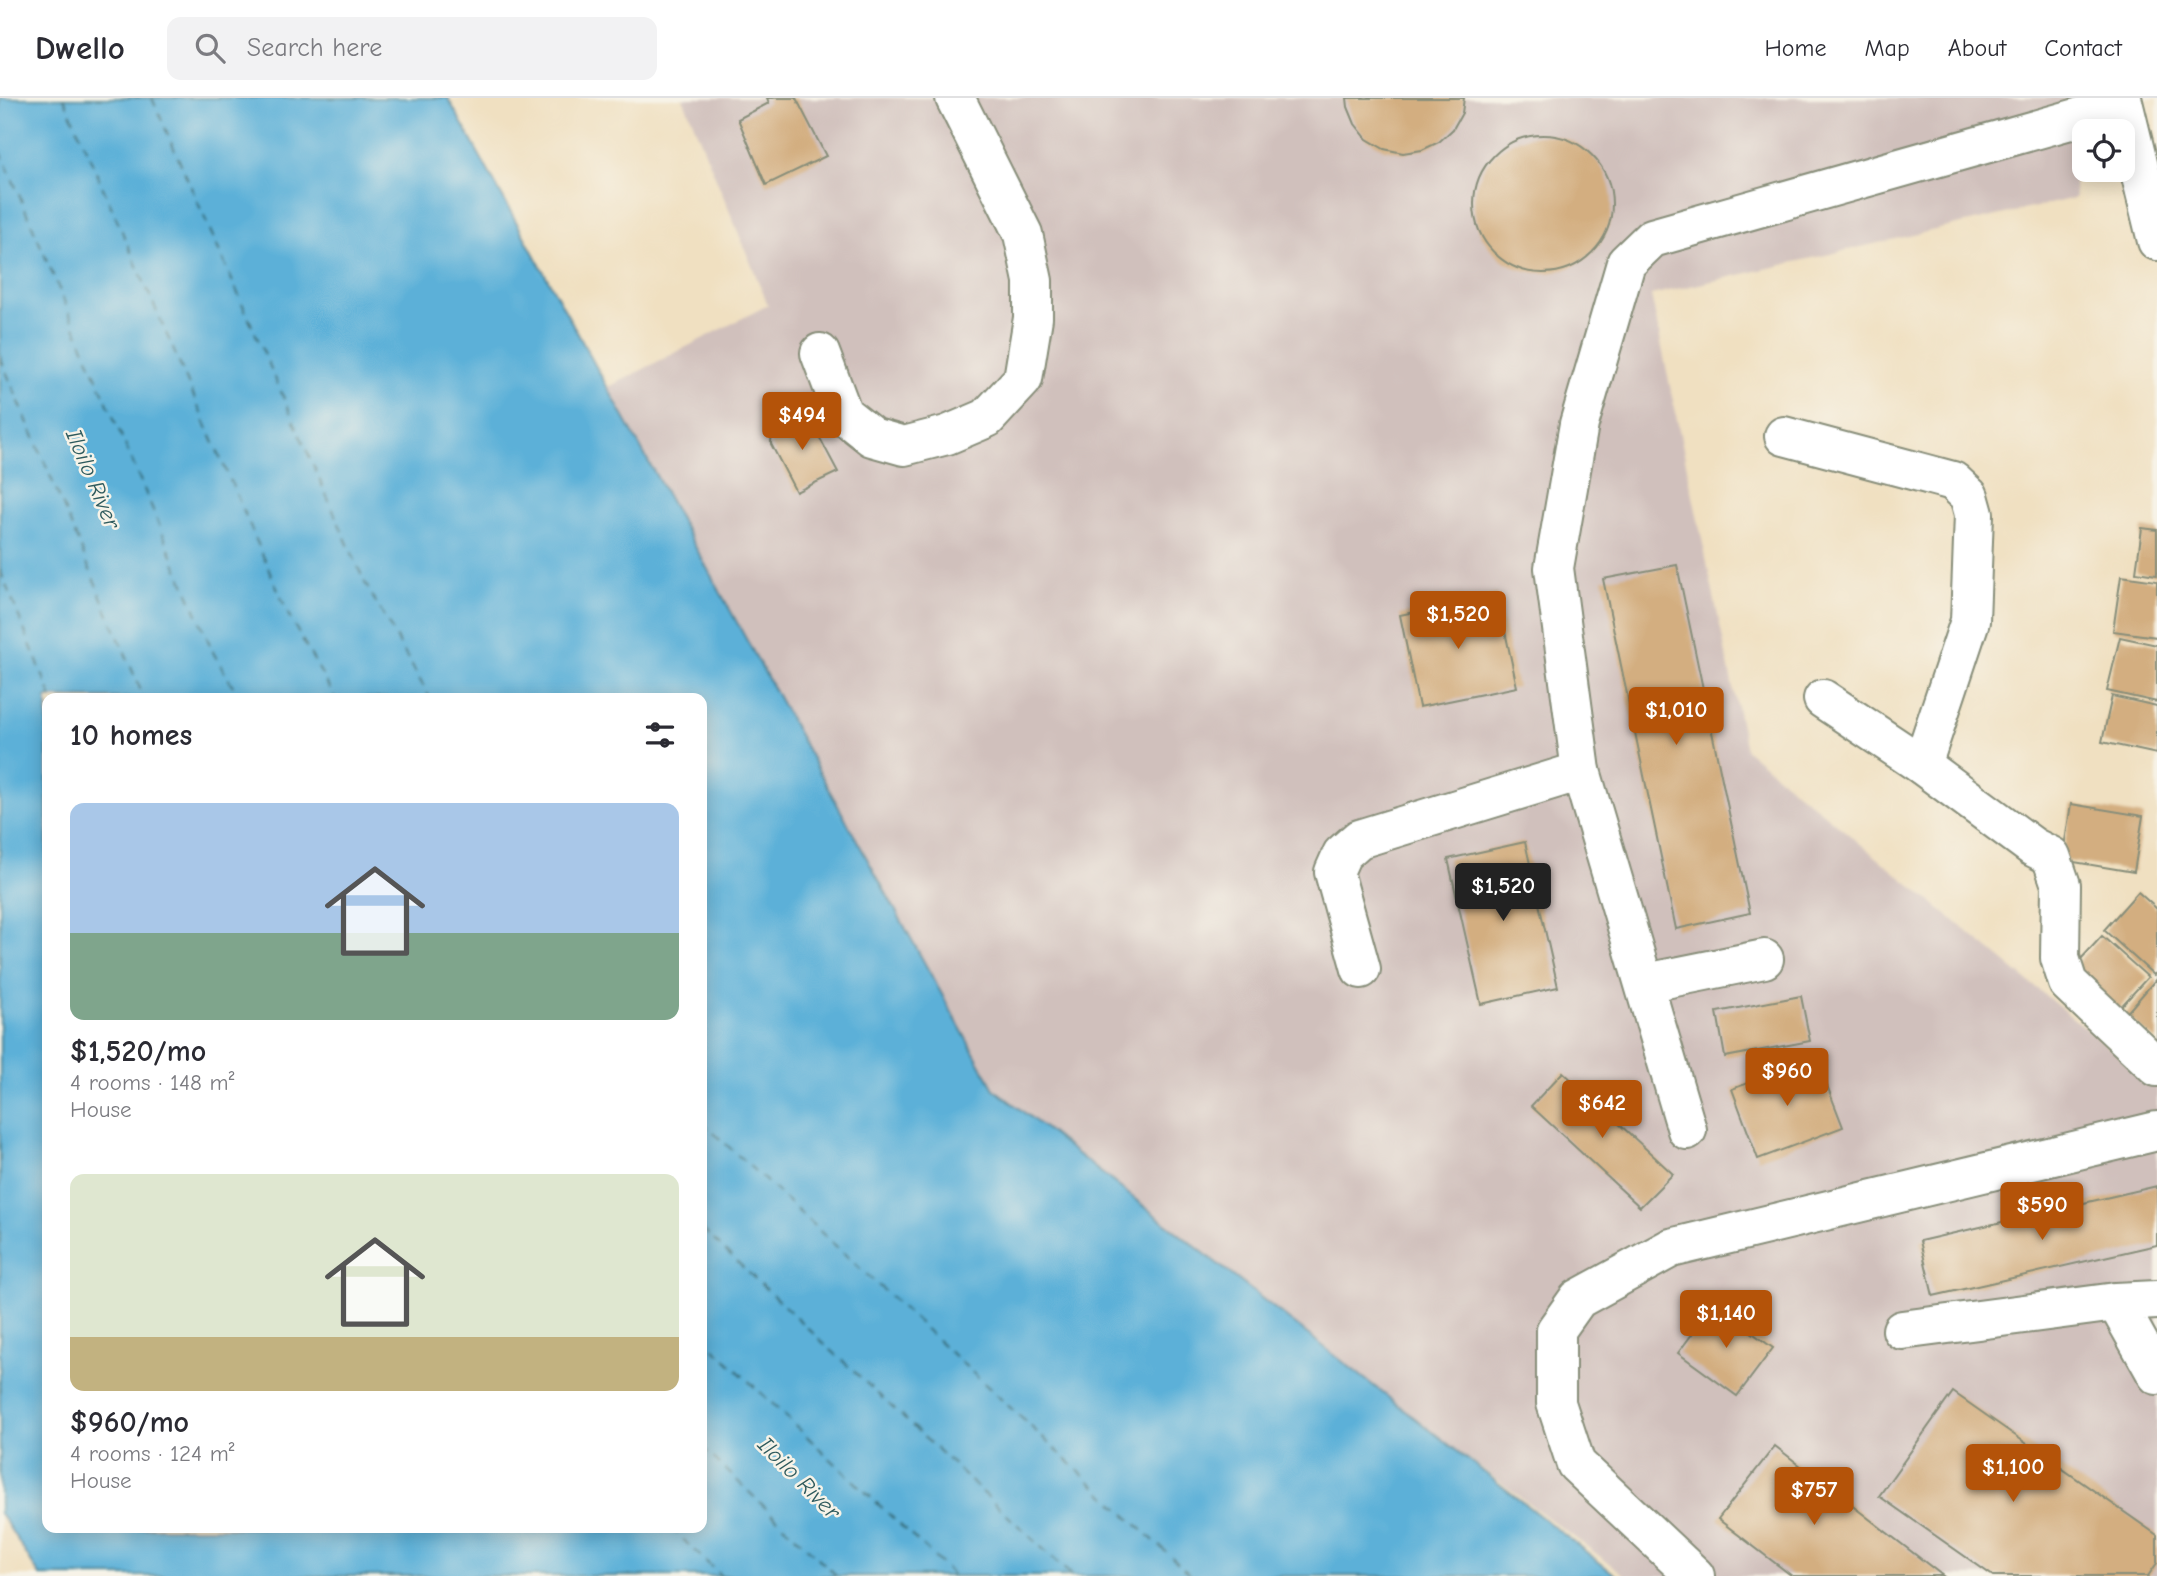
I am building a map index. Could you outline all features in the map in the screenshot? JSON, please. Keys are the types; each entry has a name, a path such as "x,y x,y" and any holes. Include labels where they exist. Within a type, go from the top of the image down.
{"street":[{"path":"820,353 843,414 872,437 904,446 947,435 986,418 1023,379 1033,318 1033,281 1023,234 955,98"},
{"path":"1687,1130 1581,771 1554,568 1579,424 1626,263 1652,238 2122,101 2157,241"},
{"path":"1784,436 1952,481 1969,496 1974,514 1970,621 1922,765"},
{"path":"1824,699 1922,765 2034,847 2051,856 2061,885 2060,958 2068,984 2157,1067"},
{"path":"1361,969 1334,872 1342,854 1359,839 1581,771"},
{"path":"1645,984 1764,959"},
{"path":"1695,1576 1576,1464 1556,1403 1556,1330 1578,1299 1671,1248 2157,1131"},
{"path":"1902,1330 2116,1302 2157,1300"},
{"path":"2116,1302 2157,1375"}],"shaded area":[{"path":"683,98 2070,98 2072,182 2074,182 2075,198 1651,295 1746,750 2157,1087 2157,1576 1626,1576 1437,1435 994,1089 799,736 560,412 768,305"}],"water":[{"name":"Iloilo River","path":"0,98 448,98 994,1089 1617,1576 40,1576 0,1513"}],"building":[{"path":"767,98 796,98 826,156 766,185 738,119 769,103"},
{"path":"1347,98 1464,98 1462,113 1453,129 1439,142 1422,150 1403,153 1384,149 1367,139 1355,124"},
{"path":"1543,135 1569,141 1592,155 1606,178 1612,204 1606,230 1592,253 1569,267 1543,273 1517,267 1494,253 1480,230 1474,204 1480,178 1494,155 1517,141"},
{"path":"806,412 838,472 796,492 771,444 772,426"},
{"path":"2142,528 2157,530 2157,575 2136,572"},
{"path":"1677,565 1750,913 1676,929 1603,579"},
{"path":"2121,576 2157,581 2157,637 2113,631"},
{"path":"1497,594 1517,687 1419,707 1400,615"},
{"path":"2120,637 2157,645 2157,702 2107,691"},
{"path":"2112,696 2157,706 2157,754 2102,742"},
{"path":"2071,804 2143,816 2134,872 2062,860"},
{"path":"1525,842 1558,987 1481,1004 1448,859"},
{"path":"2138,892 2157,909 2157,972 2154,975 2104,930"},
{"path":"2102,936 2148,977 2116,1012 2070,971"},
{"path":"2157,978 2157,1042 2125,1015"},
{"path":"1801,996 1810,1041 1725,1057 1717,1012"},
{"path":"1816,1057 1843,1127 1758,1159 1732,1089"},
{"path":"1563,1072 1673,1174 1640,1207 1531,1106"},
{"path":"2157,1186 2157,1245 1933,1296 1920,1241"},
{"path":"1714,1305 1773,1348 1737,1396 1678,1353"},
{"path":"1953,1392 2157,1535 2157,1563 2148,1576 1993,1576 1879,1496"},
{"path":"1775,1446 1943,1576 1792,1576 1718,1519"}],"ferry route":[{"path":"64,98 290,618 332,693"},
{"path":"152,98 365,583 427,693"},
{"path":"0,150 214,654 237,693"},
{"path":"0,357 142,693"},
{"path":"0,570 50,693"},
{"path":"707,1127 1192,1576"},
{"path":"707,1234 1072,1576"},
{"path":"707,1342 954,1576"},
{"path":"707,1452 837,1576"},
{"path":"676,1533 721,1576"}]}
